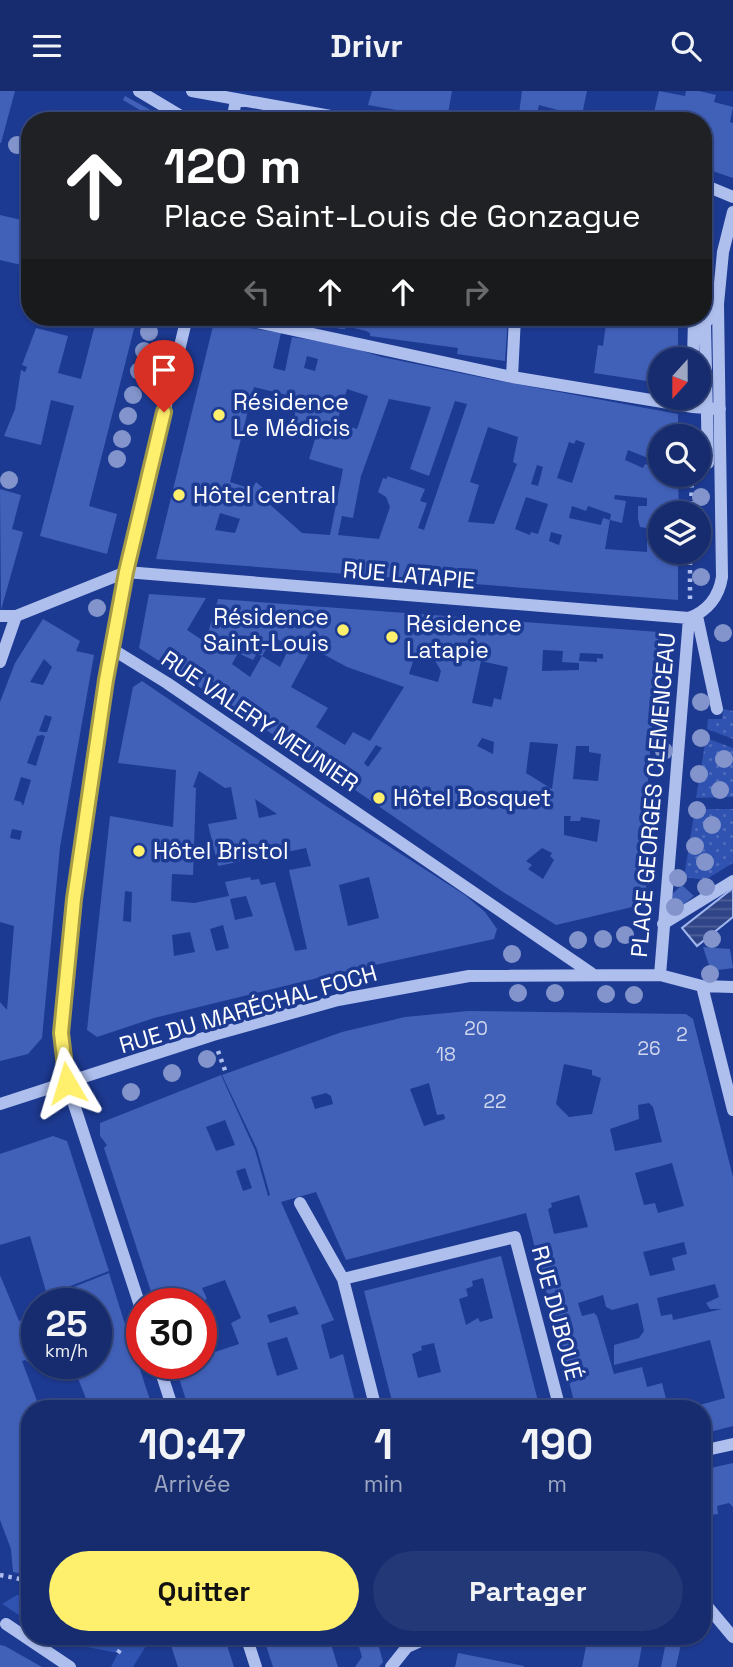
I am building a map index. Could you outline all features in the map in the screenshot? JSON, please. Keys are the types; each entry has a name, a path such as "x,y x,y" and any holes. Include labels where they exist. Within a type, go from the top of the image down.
{"street":[{"path":"139,91 174,112"},
{"path":"192,91 306,112"},
{"path":"234,112 236,100"},
{"path":"712,188 733,197"},
{"path":"717,709 693,617 720,594 722,577 718,304 723,252 733,212"},
{"path":"712,308 718,304"},
{"path":"712,313 718,304"},
{"path":"134,1288 67,1083 61,1033 74,899 112,649 126,572 185,326"},
{"path":"276,326 512,377 648,397"},
{"path":"512,377 515,326"},
{"path":"693,347 694,326"},
{"path":"703,347 705,326"},
{"path":"711,407 720,409"},
{"path":"0,616 16,616 126,572"},
{"name":"RUE LATAPIE","path":"126,572 693,617"},
{"path":"0,662 16,616"},
{"name":"PLACE GEORGES CLEMENCEAU","path":"660,975 693,617"},
{"name":"RUE VALERY MEUNIER","path":"112,649 167,683 591,973"},
{"path":"663,924 733,881"},
{"name":"RUE DU MARÉCHAL FOCH","path":"0,1104 213,1035 338,1000 469,976 591,973 660,975 702,986 733,987"},
{"path":"702,986 733,1110"},
{"path":"300,1203 343,1279 374,1400"},
{"name":"RUE DUBOUÉ","path":"343,1279 515,1237 558,1400"},
{"path":"163,1379 170,1400"},
{"path":"711,1449 733,1444"},
{"path":"711,1611 733,1637"},
{"path":"6,1624 21,1634"},
{"path":"37,1645 70,1667"},
{"path":"249,1645 256,1667"},
{"path":"391,1667 412,1645"}],"path":[{"path":"691,564 693,617"},
{"path":"213,1035 226,1073"},
{"path":"0,1575 21,1579"},
{"path":"118,1653 123,1645"}],"shaded area":[{"path":"723,709 733,711 733,739 707,729 708,719 722,719"},
{"path":"706,738 733,748 733,797 696,798"},
{"path":"695,809 733,809 733,863 705,880 684,877"},
{"path":"733,888 733,917 697,946 682,928"},
{"path":"21,1595 21,1616 2,1604"},
{"path":"77,1645 148,1645 133,1667 111,1667 118,1653"}],"building":[{"path":"0,91 15,91 1,143 0,143"},
{"path":"372,91 452,91 448,112 408,112 368,105"},
{"path":"522,91 587,91 583,110 594,112 566,112 539,105 537,112 519,112"},
{"path":"659,91 685,96 686,91 699,91 716,95 714,102 733,107 730,122 733,123 733,178 712,171 712,112 654,112"},
{"path":"125,96 154,112 143,112 123,100"},
{"path":"0,215 21,220 21,265 0,260"},
{"path":"95,326 135,326 89,506 117,514 107,554 40,536 74,406 51,400 41,445 4,436 15,409 21,370 25,372 27,367 22,365 36,328 68,336 58,373 81,379"},
{"path":"213,326 238,326 281,333 273,368 285,371 292,337 343,345 382,357 494,380 678,414 678,424 648,424 648,458 628,450 625,460 643,468 645,464 648,465 648,487 678,487 679,501 648,501 648,564 678,564 678,600 156,559","holes":["307,356 318,359 315,371 304,368","254,387 299,398 293,422 318,429 309,459 343,469 330,535 302,533 258,494 263,488 256,482 252,489 230,482","347,389 368,396 357,429 337,422","389,399 431,407 410,469 429,476 455,401 467,404 424,530 418,528 427,503 420,501 425,489 387,476 387,479 383,478 378,492 386,497 390,507 379,539 338,535 342,516 353,518 361,476","488,427 518,437 513,462 517,464 494,524 468,522 479,485 470,482","576,440 585,443 572,483 557,478 569,442 574,444","537,465 543,467 538,486 531,484","615,495 647,498 647,506 638,506 640,527 647,528 647,552 605,549 610,520 622,523 626,501 614,499","526,497 548,504 538,534 531,532 530,535 515,529","572,506 586,511 588,506 611,514 610,520 603,518 601,525 569,518","220,513 240,519 235,533 215,530","551,532 562,535 559,545 549,541"]},
{"path":"330,326 346,326 345,329"},
{"path":"346,326 507,326 505,361 457,354 458,348 370,336 366,331"},
{"path":"606,326 678,326 678,347 648,347 648,381 594,373 598,345 603,346"},
{"path":"0,489 21,495 12,529 23,532 1,610"},
{"path":"149,594 206,598 187,630 220,652 226,642 208,633 218,599 659,632 641,875 647,876 645,904 556,925 503,892 300,752 139,648","holes":["273,637 290,646 280,667 262,656","312,648 347,667 404,687 370,741 353,732 345,745 316,727 328,708 291,687","543,650 563,651 562,662 579,663 579,670 542,671","238,653 253,660 257,653 262,656 250,677 232,664","580,653 603,654 603,659 597,658 597,662 579,661","421,656 433,657 441,671 438,682 409,674 414,658 422,659","481,661 508,667 501,700 494,698 492,707 472,703","482,738 494,742 493,754 477,746","530,742 558,744 552,789 526,773","376,745 382,748 368,767 364,763","576,746 589,746 589,752 601,754 598,781 573,779","564,816 571,816 570,821 580,821 581,817 600,820 597,842 564,835","542,848 552,853 550,856 554,860 543,879 528,869 532,865 526,861"]},
{"path":"43,619 80,641 76,651 94,655 60,847 42,1038 28,1054 0,1061 0,1002 7,1010 14,926 0,922 0,702 15,663","holes":["44,659 52,667 43,685 30,682","45,715 52,717 47,732 39,731","37,736 45,736 36,766 27,763","21,777 31,780 23,806 21,802 14,800","12,829 22,831 20,840 10,838"]},
{"path":"142,681 326,806 465,895 485,912 497,929 494,939 338,973 154,1018 97,1037 87,1030 110,816 173,827 176,770 118,763 133,687","holes":["199,771 225,788 231,787 237,819 208,824 218,866 306,848 311,866 289,870 307,949 295,951 275,882 261,885 259,879 251,880 250,877 225,882 229,896 194,903 171,901 172,874 193,875 196,788 193,787","255,799 277,814 259,818","369,877 379,918 348,926 339,885","125,891 132,892 131,922 123,921","246,896 253,916 235,920 230,899","223,925 229,948 216,951 210,929","190,932 195,952 174,956 172,935"]},
{"path":"682,885 694,896 679,908 671,899 672,894"},
{"path":"703,947 730,949 733,968 711,971"},
{"path":"468,1011 686,1014 693,1019 733,1177 733,1426 711,1432 711,1402 725,1398 710,1340 614,1365 614,1345 639,1338 644,1331 638,1303 612,1310 606,1307 603,1295 578,1303 582,1316 594,1313 597,1316 614,1374 642,1367 647,1387 662,1383 666,1400 574,1400 526,1213 346,1260 316,1192 281,1202 334,1320 321,1325 330,1359 343,1354 355,1400 186,1400 179,1379 217,1379 217,1351 239,1344 231,1323 241,1318 225,1280 202,1288 150,1288 104,1148 107,1145 100,1136 100,1123 221,1075 255,1150 268,1196 270,1195 257,1149 222,1075 342,1032 405,1017","holes":["564,1064 592,1070 592,1075 601,1078 592,1114 569,1117 556,1104","429,1083 437,1115 444,1114 445,1119 424,1126 410,1089","326,1093 331,1096 333,1104 315,1109 311,1097","649,1103 653,1107 662,1142 615,1151 610,1129 639,1119 638,1105","225,1120 235,1145 216,1151 206,1127","672,1163 684,1206 658,1213 655,1203 644,1205 635,1173","245,1168 252,1188 243,1191 236,1171","579,1195 588,1227 554,1234 548,1209 552,1207 551,1203","684,1242 687,1254 672,1258 675,1270 650,1276 643,1252","715,1284 719,1297 706,1303 710,1309 722,1309 673,1320 672,1314 661,1316 657,1298","295,1306 299,1314 270,1323 267,1315","287,1337 298,1369 277,1376 267,1343"]},
{"path":"53,1136 67,1141 109,1271 65,1288 45,1288 30,1236 0,1245 0,1154"},
{"path":"501,1256 538,1400 392,1400 364,1291","holes":["483,1278 493,1318 480,1322 478,1318 466,1325 459,1299 468,1296 466,1289 473,1286 472,1281","434,1343 441,1372 418,1378 412,1354 422,1350 421,1346"]},
{"path":"109,1273 126,1327 126,1379 143,1379 150,1400 86,1400 78,1379 112,1379 112,1288 71,1288"},
{"path":"0,1275 21,1320 21,1379 29,1379 37,1400 21,1400 21,1574 13,1572 11,1549 0,1520"},
{"path":"733,1463 733,1507 729,1503 717,1506 718,1514 711,1515 711,1468"},
{"path":"0,1645 5,1646 42,1667 0,1667"},
{"path":"171,1645 227,1645 234,1667 178,1667"},
{"path":"266,1645 331,1645 338,1667 273,1667"},
{"path":"359,1645 378,1645 383,1662 379,1667 355,1667 362,1657"},
{"path":"586,1645 642,1645 638,1667 582,1667"},
{"path":"665,1645 681,1645 676,1667 661,1667"},
{"path":"458,1653 524,1666 524,1667 455,1667"}],"place":[{"name":"Résidence Le Médicis","path":"219,415"},
{"name":"Hôtel central","path":"179,495"},
{"name":"Résidence Saint-Louis","path":"343,630"},
{"name":"Résidence Latapie","path":"392,637"},
{"name":"Hôtel Bosquet","path":"379,798"},
{"name":"Hôtel Bristol","path":"139,851"}],"route":[{"path":"67,1083 61,1033 74,899 106,680 126,572 164,412"}]}
